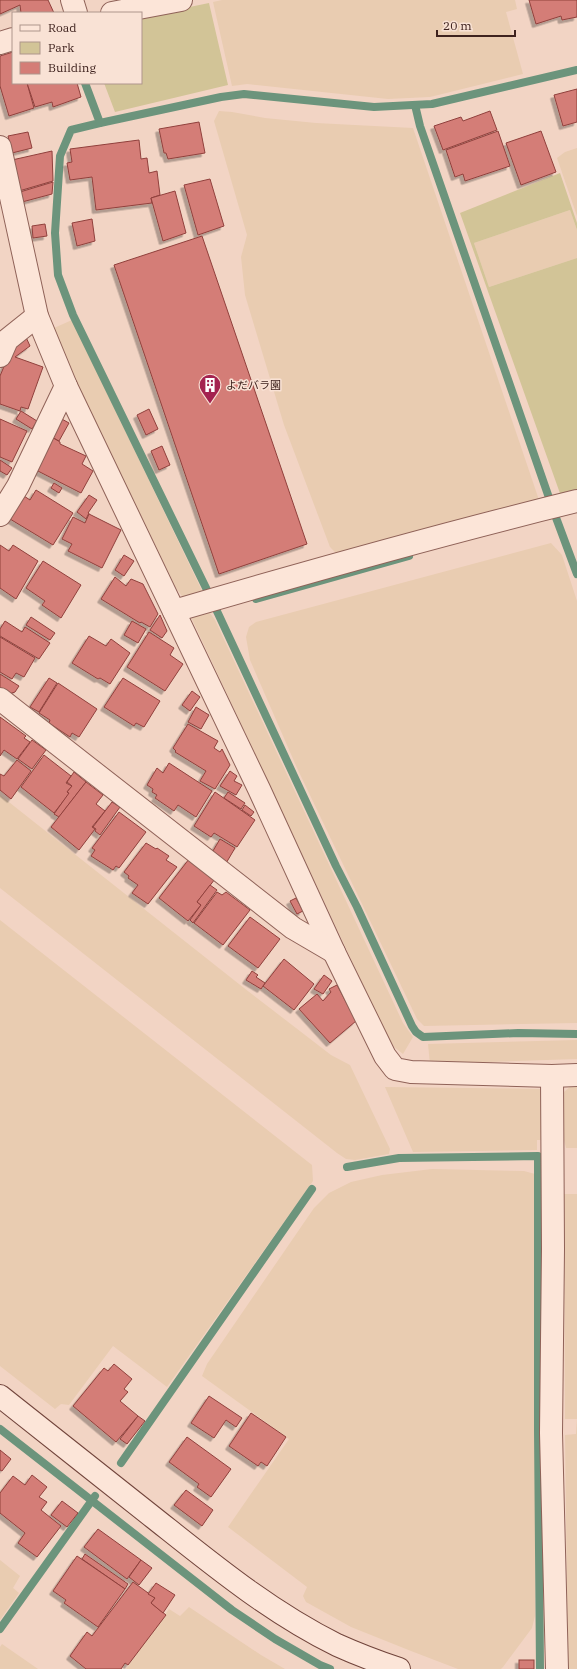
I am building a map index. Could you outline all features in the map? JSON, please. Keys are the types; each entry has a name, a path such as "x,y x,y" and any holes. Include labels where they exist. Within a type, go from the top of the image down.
{"street":[{"path":"72,0 76,12"},
{"path":"117,12 181,0"},
{"path":"0,43 12,39"},
{"path":"0,147 37,316 66,386 259,788 334,952 385,1056 395,1069 411,1072 552,1076 577,1075"},
{"path":"0,356 6,340 37,316"},
{"path":"0,515 18,486 66,386"},
{"path":"174,611 483,524 561,505"},
{"path":"0,699 293,928 334,952"},
{"path":"552,1076 553,1249 551,1432 557,1669"},
{"path":"0,1396 183,1541 239,1584 271,1606 303,1626 337,1644 399,1669"}],"shaded area":[{"path":"222,0 515,0 517,9 506,12 523,74 430,97 388,99 247,84 232,86 213,2"},
{"path":"219,111 265,118 316,123 413,128 539,500 345,554 336,553 330,547 284,425 245,295 241,257 247,235 214,121"},
{"path":"577,148 577,216 557,158 565,152"},
{"path":"570,210 577,230 577,258 489,287 474,243"},
{"path":"72,320 203,593 187,598 182,596 176,588 64,356 54,328"},
{"path":"551,543 562,555 577,601 577,1023 424,1026 417,1019 297,768 250,660 246,637 249,627 256,622"},
{"path":"207,609 215,620 403,1023 413,1037 403,1054 394,1047 387,1036 190,615"},
{"path":"0,795 244,988 331,1055 350,1065 390,1149 389,1154 355,1160 346,1159 337,1153 0,888"},
{"path":"0,920 312,1165 313,1181 167,1387 113,1346 69,1405 61,1404 55,1409 0,1366"},
{"path":"577,1040 577,1059 430,1064 428,1044"},
{"path":"577,1085 577,1148 566,1148 564,1140 564,1092 571,1086"},
{"path":"385,1087 542,1089 543,1140 537,1140 537,1150 413,1152"},
{"path":"432,1169 524,1171 535,1174 535,1616 532,1628 501,1669 458,1669 351,1627 306,1602 303,1596 307,1587 228,1527 289,1439 202,1376 207,1364 314,1208 329,1193 351,1182 382,1175"},
{"path":"564,1194 577,1194 577,1419 565,1419"},
{"path":"577,1419 577,1669 568,1669 565,1435 576,1434"},
{"path":"0,1560 20,1576 13,1588 19,1593 0,1620"},
{"path":"189,1607 261,1655 285,1669 126,1669 169,1609 180,1616"},
{"path":"2,1644 38,1669 0,1669 0,1647"}],"green space":[{"path":"209,3 228,85 115,112 104,84 142,84 142,17"},
{"path":"560,173 577,223 577,230 570,210 474,243 489,287 577,258 577,495 562,499 460,213"}],"building":[{"path":"0,0 48,0 54,12 21,12 20,5 0,14"},
{"path":"529,0 577,0 577,17 562,20 561,16 536,24"},
{"path":"12,52 12,84 27,84 34,108 9,116 0,86 0,56"},
{"path":"27,84 77,84 81,97 53,107 52,102 35,107"},
{"path":"577,89 577,122 563,126 554,95"},
{"path":"490,111 497,130 443,150 434,126 461,117 463,121"},
{"path":"199,122 205,153 168,159 166,153 164,153 159,129"},
{"path":"498,131 510,166 465,181 463,174 455,177 446,150"},
{"path":"541,131 556,172 521,185 506,143"},
{"path":"28,132 32,148 12,153 8,136"},
{"path":"139,140 141,159 147,158 149,173 157,171 160,195 151,198 152,203 96,210 92,177 70,180 67,163 72,162 70,149"},
{"path":"52,151 53,181 19,191 12,160"},
{"path":"210,179 224,226 198,235 184,185"},
{"path":"53,182 52,194 22,202 20,192"},
{"path":"175,191 186,233 163,241 151,198"},
{"path":"92,219 95,241 77,246 72,223"},
{"path":"45,224 47,236 33,238 32,226"},
{"name":"よだバラ園","path":"202,236 307,544 219,574 114,265"},
{"path":"25,335 30,346 15,357 43,367 28,409 21,407 20,411 0,404 0,376 13,345"},
{"path":"149,409 158,429 146,435 137,415"},
{"path":"21,411 37,421 32,429 16,419"},
{"path":"60,418 69,423 59,441 50,436"},
{"path":"0,419 27,431 12,462 0,457"},
{"path":"50,436 60,442 60,444 86,456 82,464 93,471 81,493 32,468"},
{"path":"162,446 170,465 159,470 151,451"},
{"path":"0,460 12,468 7,475 0,471"},
{"path":"54,483 62,488 59,493 51,488"},
{"path":"36,490 73,513 53,545 10,519 24,496 30,500"},
{"path":"89,495 97,500 88,513 86,519 77,512"},
{"path":"89,514 121,530 102,568 68,551 72,544 62,539 73,517 85,523"},
{"path":"0,545 9,551 13,545 38,561 16,599 0,588"},
{"path":"124,555 134,561 124,576 115,570"},
{"path":"43,561 81,585 61,618 42,605 45,601 26,588"},
{"path":"115,577 126,586 131,579 143,584 158,614 150,627 141,622 140,623 101,599"},
{"path":"160,615 167,631 162,638 150,630"},
{"path":"31,617 55,633 50,640 26,625"},
{"path":"5,621 22,632 25,627 50,643 39,659 0,636 0,629"},
{"path":"132,621 146,629 138,643 124,635"},
{"path":"149,632 174,648 170,655 183,664 165,691 127,667"},
{"path":"89,636 106,646 111,639 130,653 110,684 100,678 98,679 72,663"},
{"path":"0,637 35,658 24,677 16,673 12,679 0,672"},
{"path":"0,674 19,686 15,692 6,695 0,690"},
{"path":"49,678 57,683 39,712 30,707"},
{"path":"123,678 160,701 144,727 136,723 134,726 104,707"},
{"path":"58,683 97,709 79,737 72,733 70,737 49,723 50,720 39,713"},
{"path":"192,691 200,697 190,711 182,705"},
{"path":"196,707 209,715 201,729 188,722"},
{"path":"0,717 26,736 24,738 30,742 17,759 4,750 0,756"},
{"path":"188,724 218,741 214,748 220,752 222,749 230,765 215,789 200,781 206,771 175,752 176,751 173,748"},
{"path":"32,740 46,750 32,769 18,759"},
{"path":"44,755 71,776 66,783 72,786 67,792 69,794 54,813 21,787"},
{"path":"17,760 31,771 11,799 0,790 0,774 4,776"},
{"path":"169,763 212,791 196,817 178,805 174,811 155,798 157,795 152,792 153,789 147,785 157,768 163,773"},
{"path":"230,771 237,776 234,781 242,785 236,795 220,786"},
{"path":"74,772 86,782 59,817 54,814 69,793 67,792 72,786 67,782"},
{"path":"86,782 103,795 96,804 105,811 92,827 95,829 79,850 51,827"},
{"path":"215,792 255,820 237,847 214,833 211,837 194,826"},
{"path":"228,792 245,803 241,809 224,798"},
{"path":"112,802 120,807 100,835 93,827"},
{"path":"245,805 254,812 251,816 242,810"},
{"path":"119,812 146,832 119,868 116,866 113,870 91,856 95,850 92,848"},
{"path":"220,839 235,848 225,865 210,856"},
{"path":"146,843 169,856 166,860 177,867 148,904 132,893 138,885 128,878 129,876 124,872"},
{"path":"189,859 215,879 197,902 201,905 188,921 159,898"},
{"path":"210,885 217,890 193,923 190,920 201,905 197,902"},
{"path":"217,892 222,895 226,892 250,910 223,945 194,923"},
{"path":"296,898 303,911 297,914 290,901"},
{"path":"250,917 280,939 258,968 228,946"},
{"path":"284,959 314,984 294,1010 263,986"},
{"path":"252,971 258,975 256,977 265,983 261,989 246,980"},
{"path":"324,975 332,981 323,994 314,989"},
{"path":"337,985 356,1021 330,1043 299,1009 317,994 323,1001 331,992 329,989"},
{"path":"114,1364 132,1379 124,1389 128,1392 120,1401 138,1416 116,1442 73,1406 104,1368 108,1371"},
{"path":"209,1396 242,1418 236,1427 226,1420 214,1438 191,1423"},
{"path":"251,1413 286,1437 267,1466 261,1462 258,1466 229,1446"},
{"path":"138,1416 145,1421 127,1444 120,1439"},
{"path":"187,1437 231,1469 211,1497 197,1487 199,1484 169,1462"},
{"path":"0,1450 11,1459 2,1471 0,1470"},
{"path":"32,1475 47,1487 39,1497 47,1502 41,1510 61,1526 37,1557 18,1543 25,1533 0,1513 0,1493 13,1476 25,1485"},
{"path":"186,1490 213,1510 202,1526 174,1505"},
{"path":"62,1501 78,1513 67,1527 51,1515"},
{"path":"98,1529 141,1560 127,1579 84,1547"},
{"path":"85,1554 128,1584 125,1589 82,1559"},
{"path":"77,1556 125,1589 98,1627 64,1603 66,1600 53,1591"},
{"path":"141,1560 152,1568 139,1585 129,1577"},
{"path":"133,1582 155,1598 151,1603 166,1615 128,1665 125,1663 121,1669 86,1669 70,1656 87,1632 92,1636"},
{"path":"156,1583 175,1595 163,1613 151,1603 155,1598 148,1594"},
{"path":"519,1660 534,1660 534,1669 519,1669"}],"waterway":[{"path":"100,123 221,97 244,94 374,107 432,104 577,70"},
{"path":"85,84 100,123 71,130 60,156 55,233 58,275 73,315 208,592 412,1026 416,1032 423,1037 518,1033 577,1034"},
{"path":"415,105 420,126 555,515 577,574"},
{"path":"256,599 409,556"},
{"path":"347,1167 399,1158 538,1156 540,1669"},
{"path":"121,1463 312,1189"},
{"path":"0,1429 232,1610 275,1639 320,1665 330,1669"},
{"path":"0,1629 95,1496"}],"place":[{"name":"よだバラ園","path":"210,404"}]}
